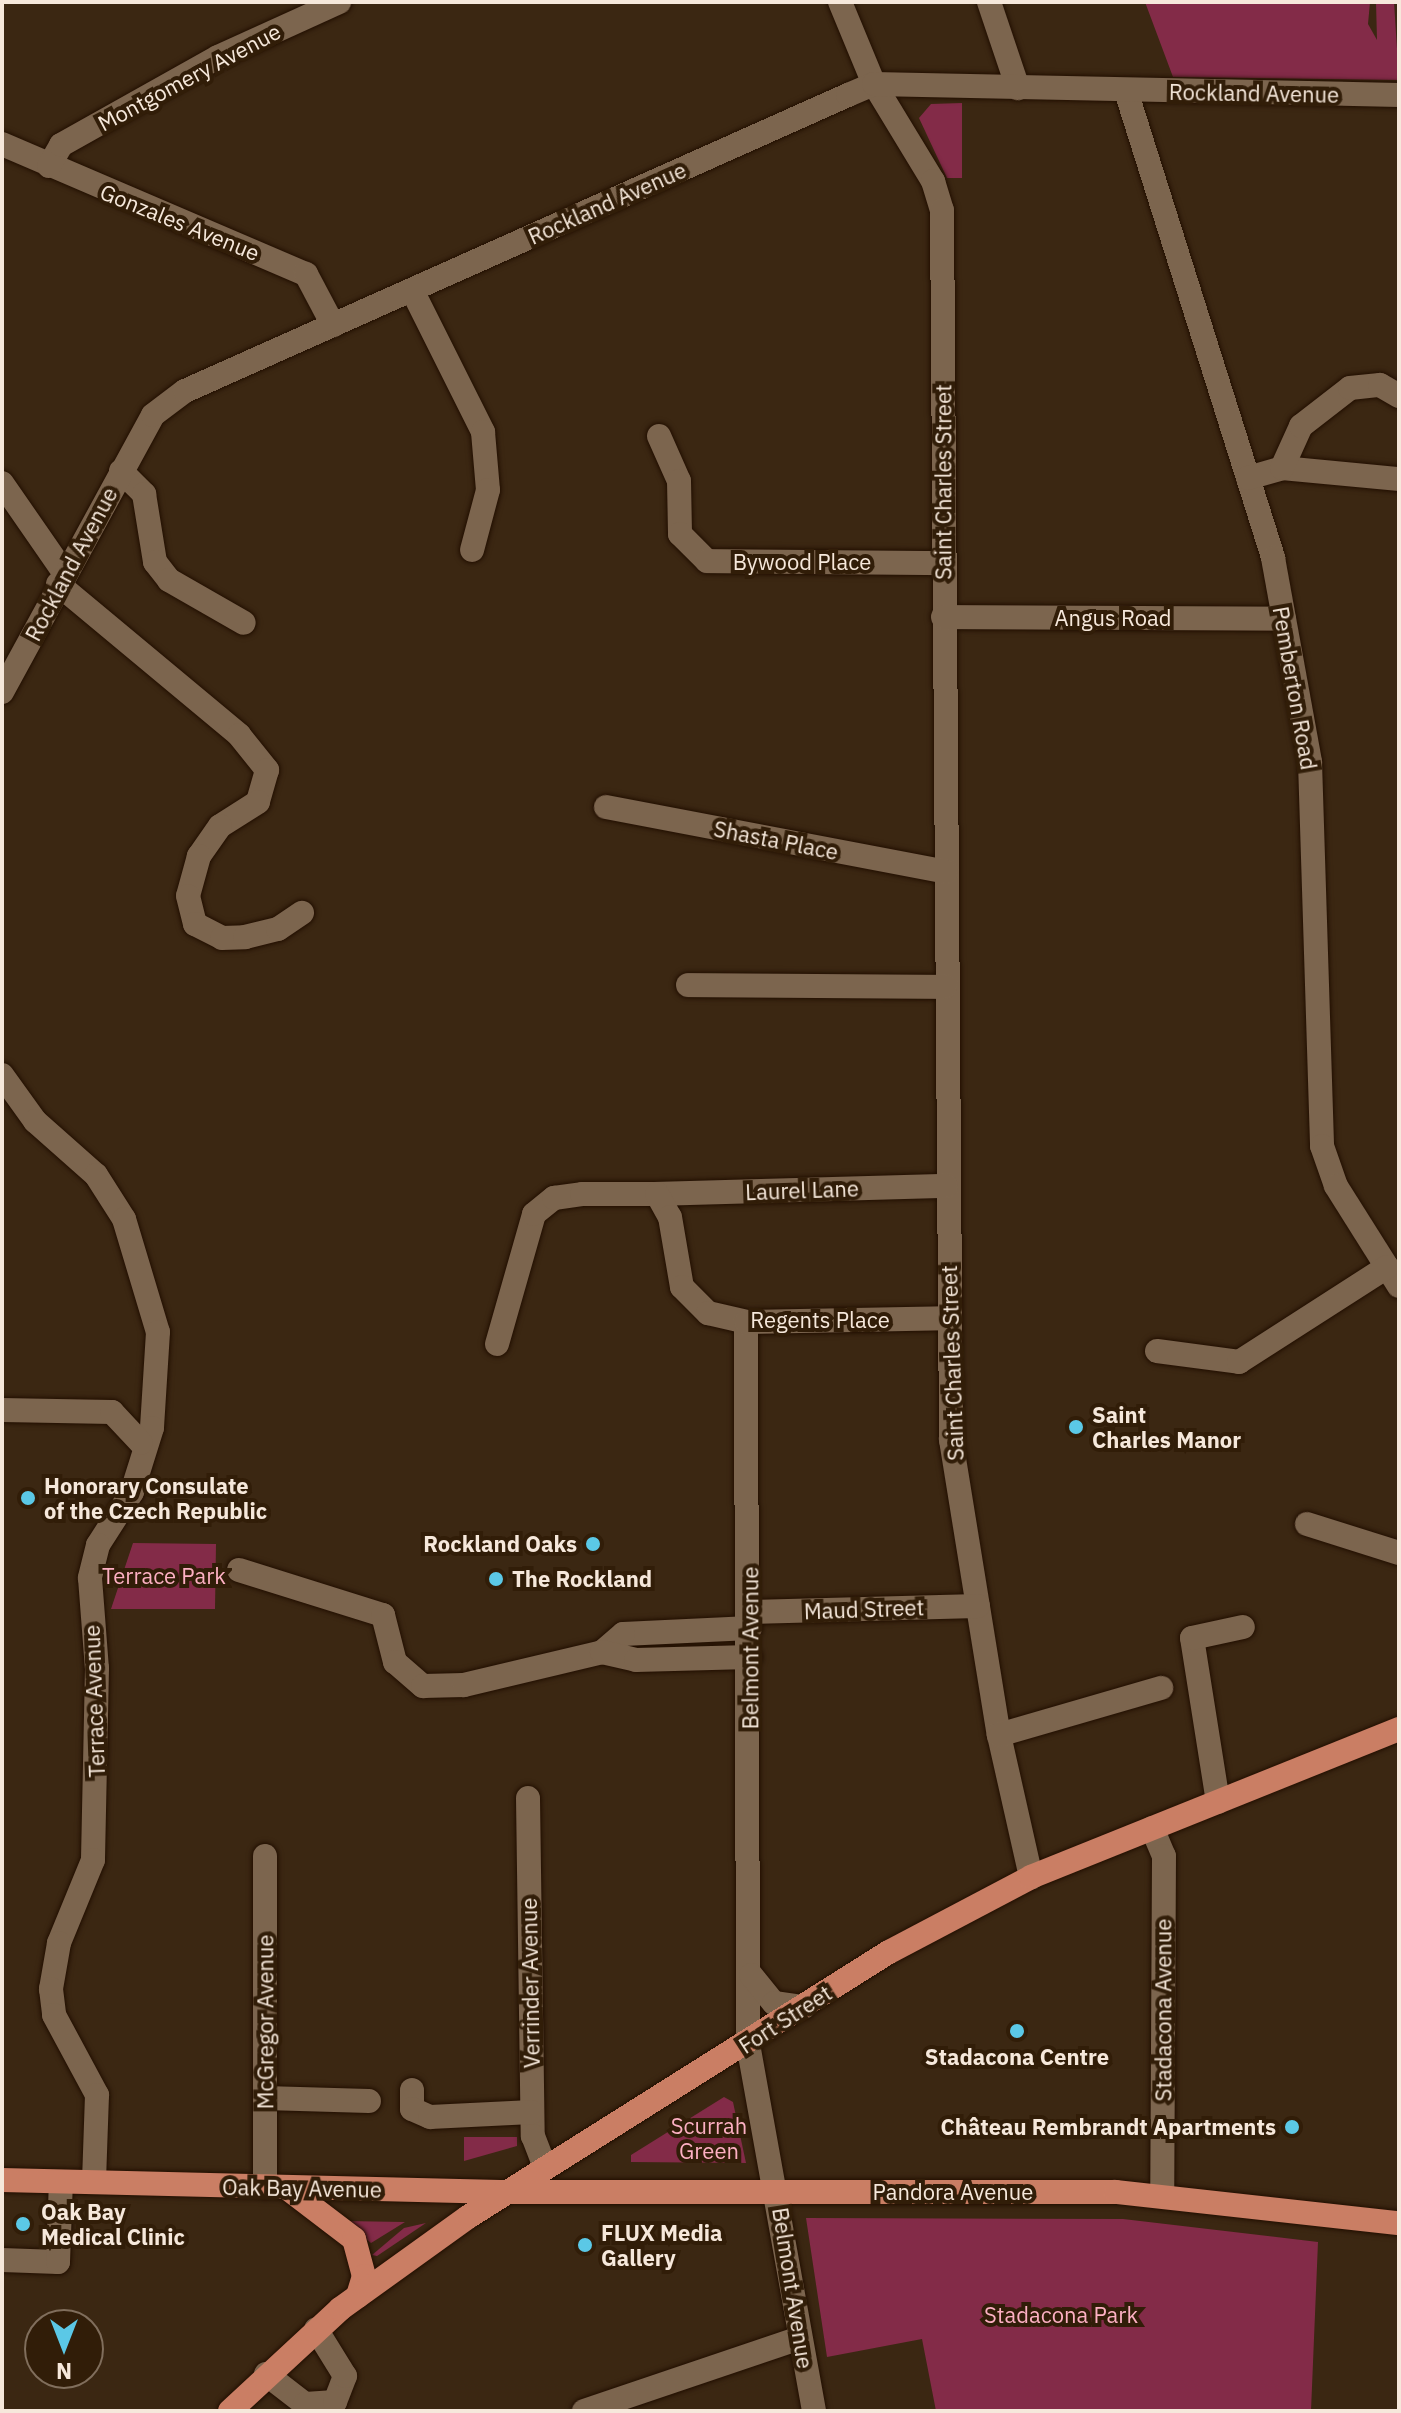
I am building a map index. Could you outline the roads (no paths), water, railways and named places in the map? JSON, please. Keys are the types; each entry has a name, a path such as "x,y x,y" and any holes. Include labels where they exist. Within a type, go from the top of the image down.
{"main road":[{"name":"Fort Street","path":"230,2411 316,2329 505,2192 966,1907 1031,1877 1399,1729"},
{"name":"Oak Bay Avenue","path":"2,2180 505,2192"},
{"path":"276,2188 354,2239 364,2276 358,2296"},
{"name":"Pandora Avenue","path":"505,2192 1162,2195 1399,2223"}],"street":[{"name":"Montgomery Avenue","path":"49,166 61,145 218,57 339,2"},
{"name":"Saint Charles Street","path":"840,2 874,84 933,181 942,210 946,1186 951,1440 999,1735 1031,1877"},
{"path":"989,2 1018,88"},
{"name":"Rockland Avenue","path":"2,692 9,664 61,579 153,415 185,391 874,84 1399,95"},
{"name":"Pemberton Road","path":"1126,91 1248,478 1284,619 1310,762 1322,1146 1336,1186 1393,1277"},
{"name":"Gonzales Avenue","path":"2,144 306,274 333,325"},
{"path":"412,290 483,432 488,490 472,550"},
{"path":"1282,468 1287,449 1320,405 1365,384 1399,396"},
{"name":"Bywood Place","path":"659,436 679,481 680,534 707,561 942,563"},
{"path":"1248,478 1282,468 1399,479"},
{"path":"121,471 144,494 155,562 169,580 244,623"},
{"path":"2,483 61,579 239,735 267,770 258,802 220,826 199,856 188,896 195,924 222,938 245,937 278,929 302,913"},
{"name":"Angus Road","path":"943,617 1284,619"},
{"name":"Shasta Place","path":"606,807 946,872"},
{"path":"688,985 945,987"},
{"name":"Terrace Avenue","path":"2,1075 35,1121 96,1175 124,1219 158,1332 152,1428 141,1443 132,1492 98,1545 90,1578 97,1668 93,1860 59,1943 51,1989 54,2015 97,2095 94,2182"},
{"name":"Laurel Lane","path":"657,1194 946,1186"},
{"path":"497,1344 522,1248 544,1202 657,1194"},
{"name":"Regents Place","path":"657,1194 670,1217 682,1287 708,1313 746,1322 947,1318"},
{"path":"1157,1351 1239,1362 1393,1277"},
{"name":"Belmont Avenue","path":"746,1322 751,1975 748,2044 778,2194 814,2411"},
{"path":"2,1410 112,1412 141,1443"},
{"path":"1307,1524 1399,1553"},
{"path":"239,1570 383,1615 395,1662 423,1686 464,1685 602,1652 636,1660 750,1657"},
{"name":"Maud Street","path":"602,1652 623,1634 750,1620 978,1606"},
{"path":"1218,1802 1192,1638 1243,1627"},
{"path":"999,1735 1161,1688"},
{"name":"Verrinder Avenue","path":"528,1798 532,2112 545,2167"},
{"name":"Stadacona Avenue","path":"1152,1828 1164,1856 1162,2195"},
{"name":"McGregor Avenue","path":"265,1856 265,2098 276,2188"},
{"path":"751,1975 774,2003 804,2007"},
{"path":"412,2090 412,2109 430,2117 532,2112"},
{"path":"265,2098 369,2101"},
{"path":"2,2260 58,2262 61,2182"},
{"path":"266,2374 305,2404 335,2402 343,2369 316,2329"},
{"path":"584,2411 800,2338"}],"place":[{"name":"Saint Charles Manor","path":"1076,1427"},
{"name":"Honorary Consulate of the Czech Republic","path":"28,1498"},
{"name":"Rockland Oaks","path":"593,1544"},
{"name":"The Rockland","path":"496,1579"},
{"name":"Stadacona Centre","path":"1017,2031"},
{"name":"Château Rembrandt Apartments","path":"1292,2127"},
{"name":"Oak Bay Medical Clinic","path":"23,2224"},
{"name":"FLUX Media Gallery","path":"585,2245"}],"park label":[{"name":"Terrace Park","path":"164,1576"},
{"name":"Scurrah Green","path":"709,2138"},
{"name":"Stadacona Park","path":"1061,2315"}]}
